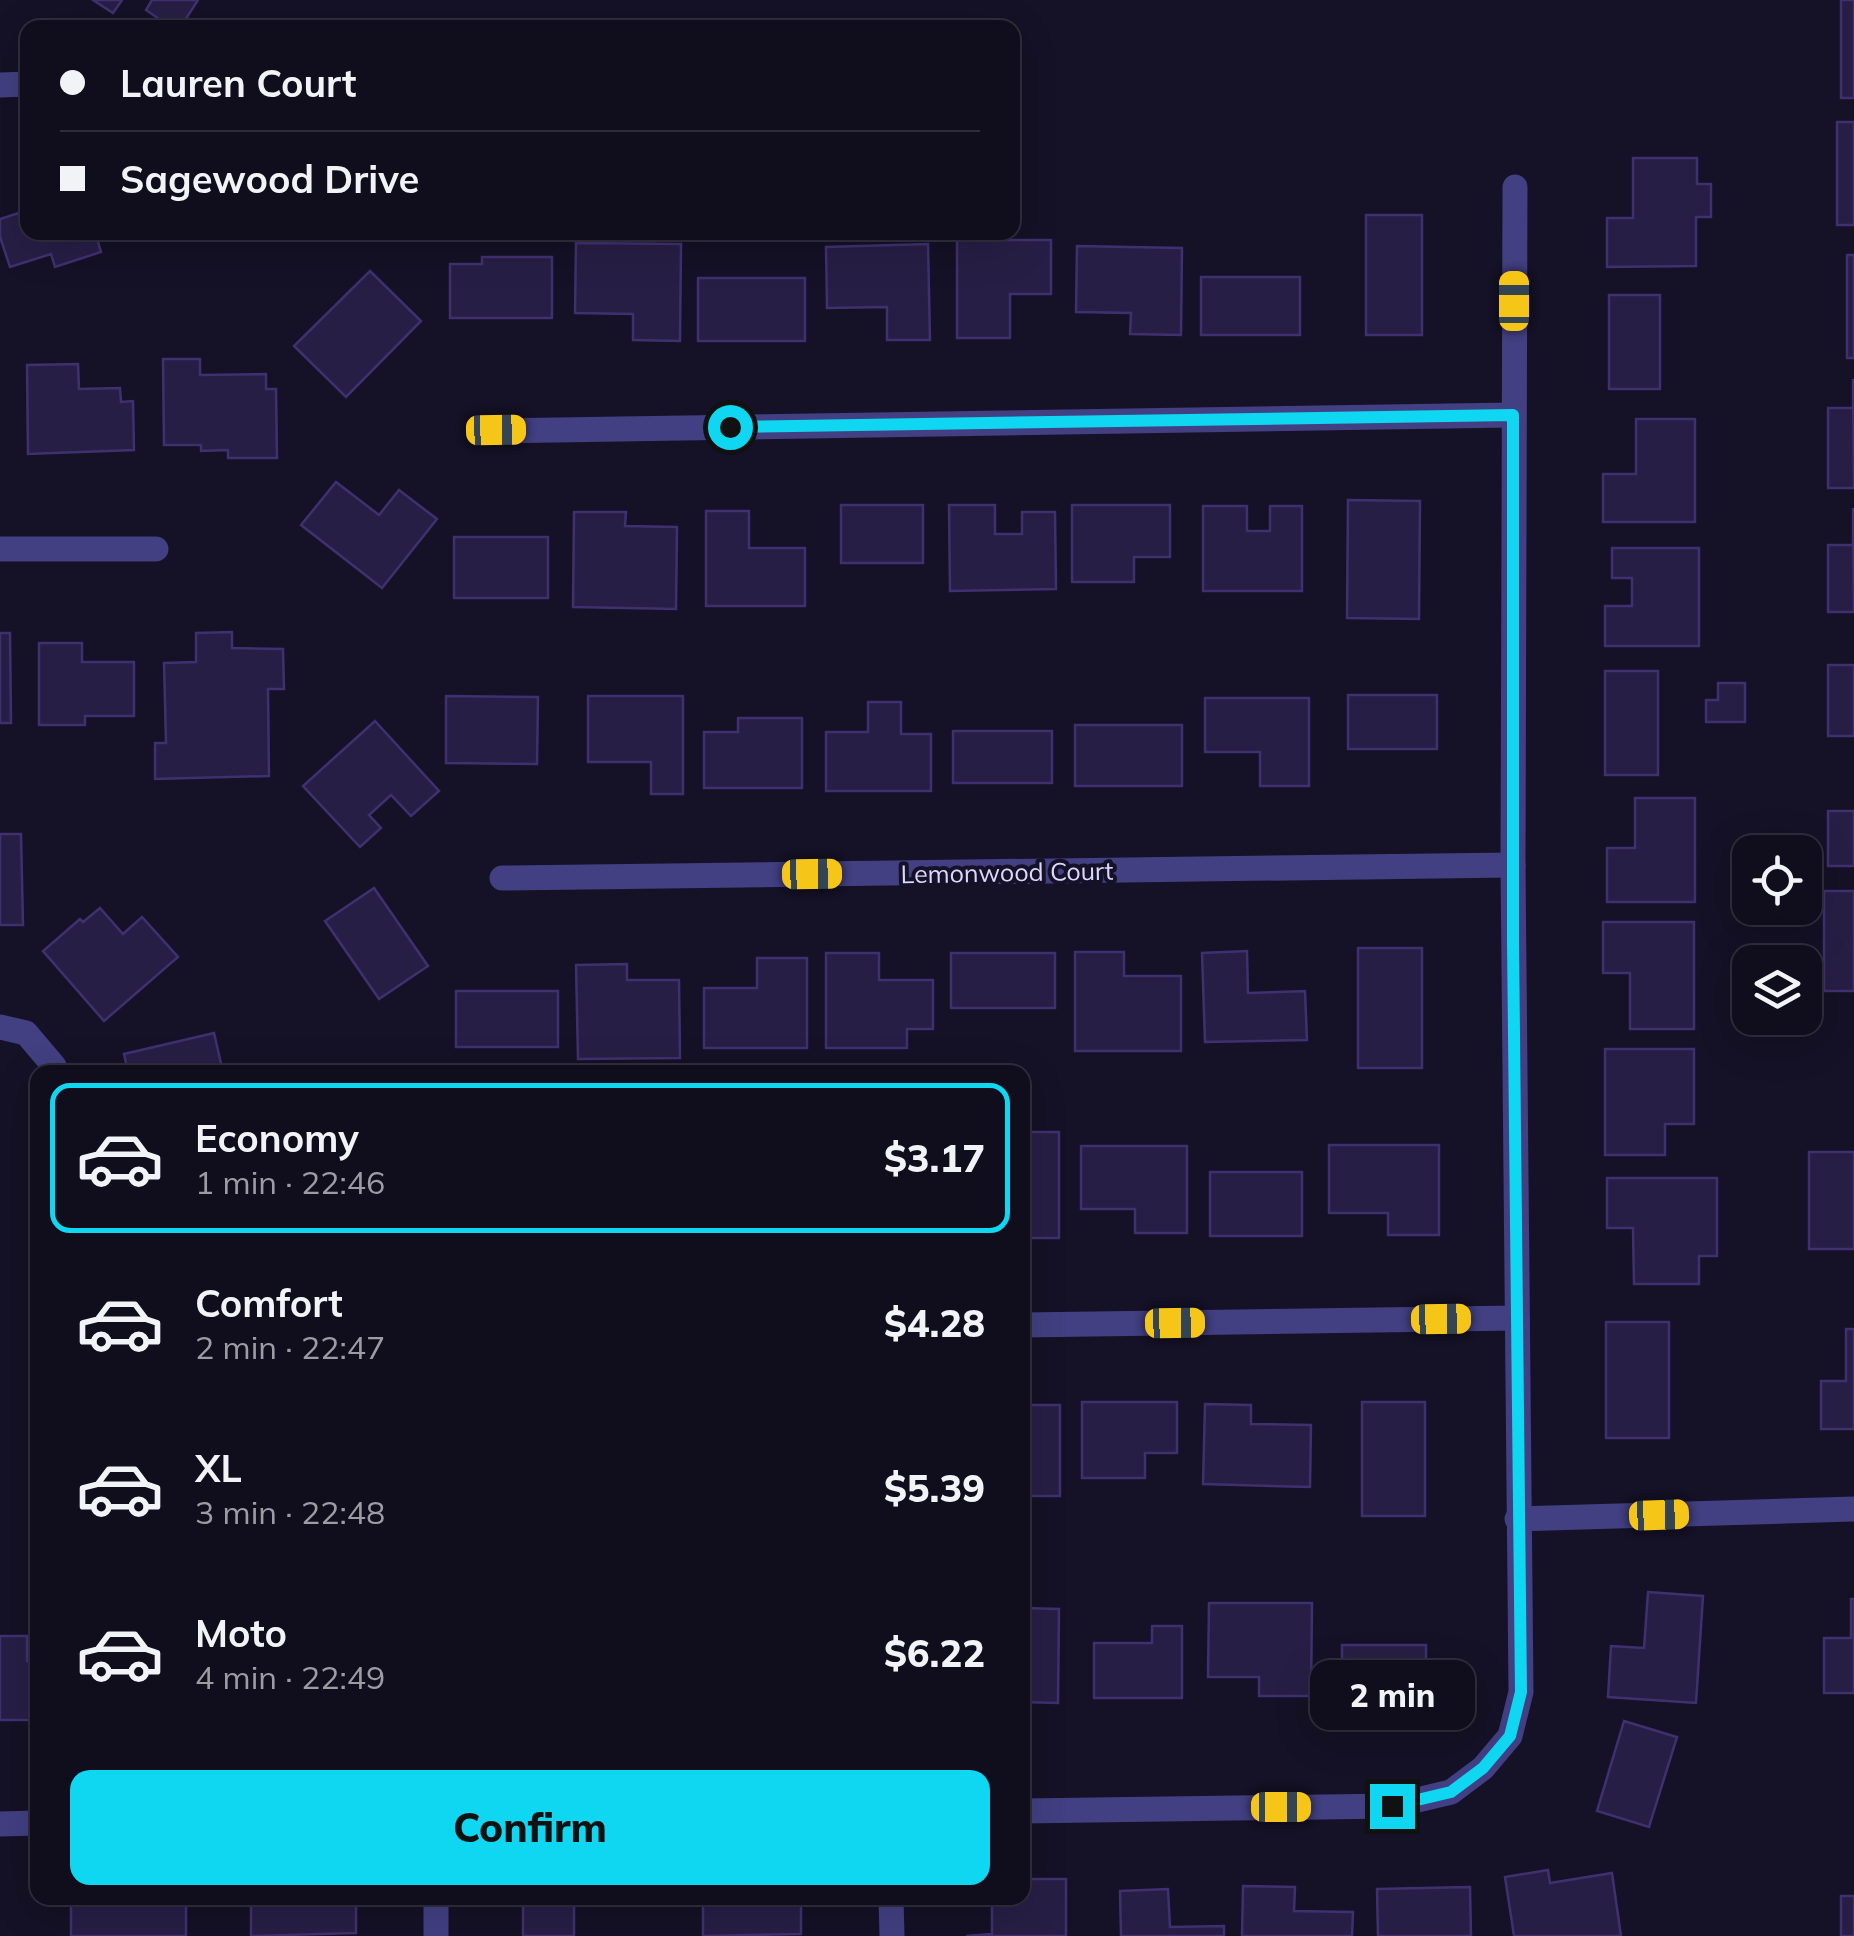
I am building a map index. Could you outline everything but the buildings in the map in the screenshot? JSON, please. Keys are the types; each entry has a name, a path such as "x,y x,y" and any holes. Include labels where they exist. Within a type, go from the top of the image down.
{"street":[{"path":"1030,1810 1392,1806 1451,1792 1483,1768 1510,1736 1521,1692 1513,865 1515,187"},
{"path":"496,430 1513,415"},
{"path":"0,550 156,550"},
{"name":"Lemonwood Court","path":"502,878 1513,865"},
{"path":"0,1027 26,1033 53,1065"},
{"path":"1030,1325 1517,1318"},
{"path":"1518,1519 1854,1510"},
{"path":"0,1824 30,1823"},
{"path":"436,1905 436,1936"},
{"path":"891,1905 892,1936"}],"route":[{"path":"730,427 1513,415 1513,941 1521,1692 1510,1736 1483,1768 1451,1792 1392,1806"}]}
